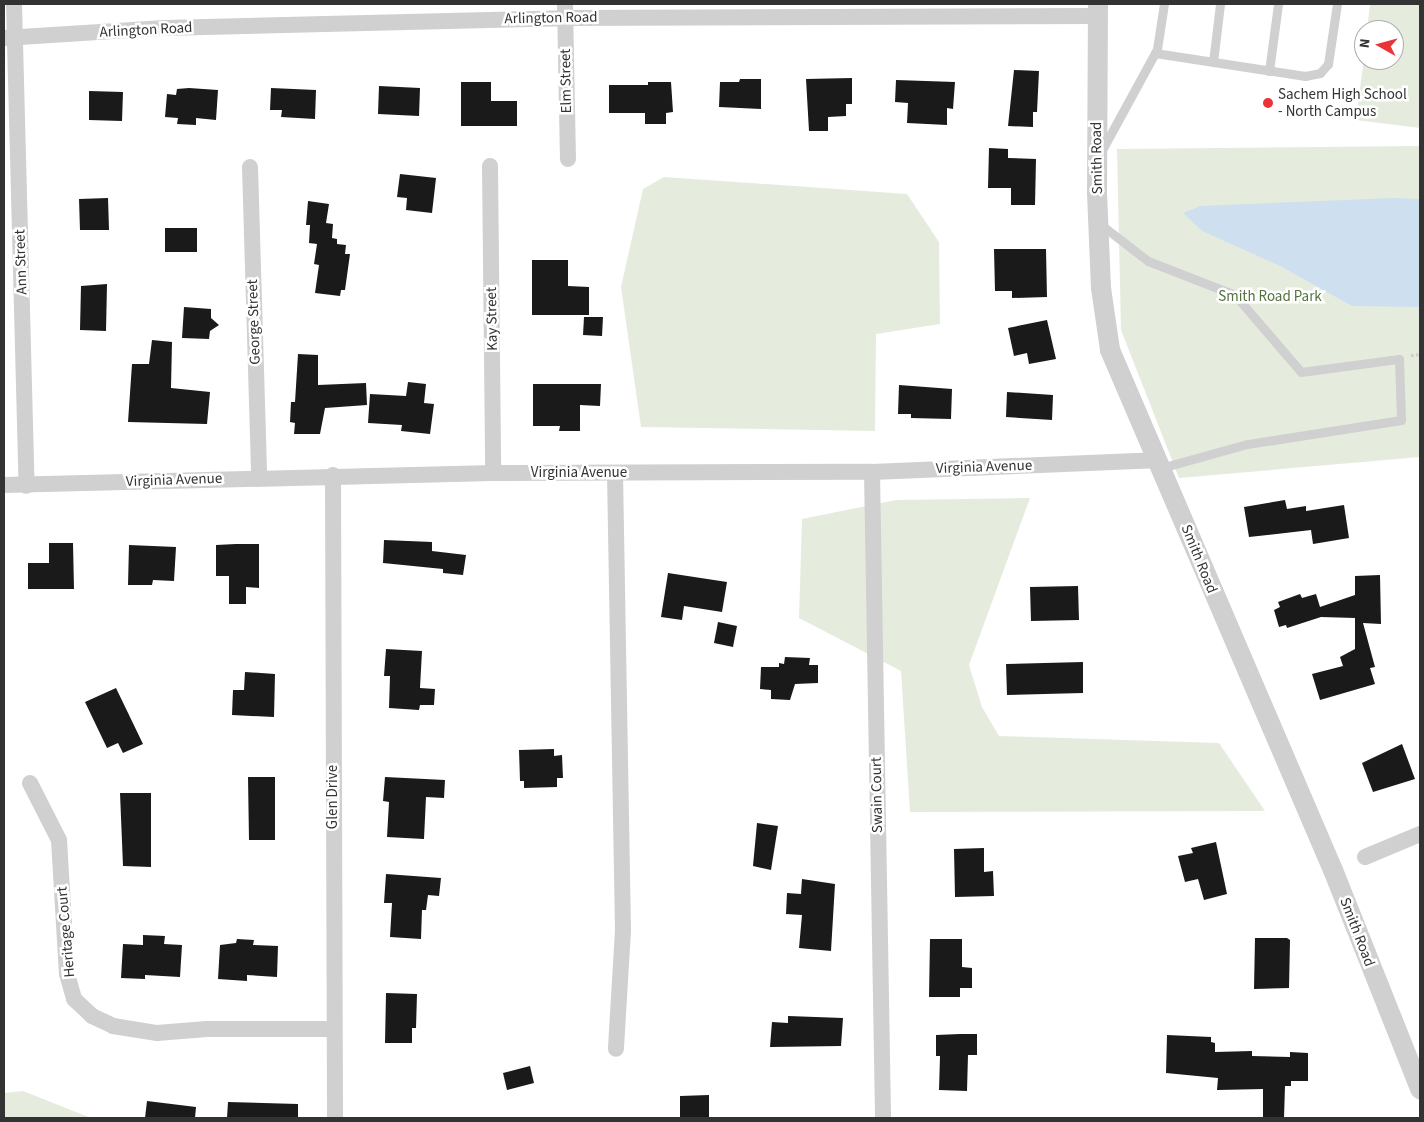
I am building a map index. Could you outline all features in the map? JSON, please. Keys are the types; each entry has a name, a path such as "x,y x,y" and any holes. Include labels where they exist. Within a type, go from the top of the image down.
{"street":[{"name":"Ann Street","path":"14,4 9,38 27,486"},
{"name":"Arlington Road","path":"9,38 166,28 565,11 1099,10"},
{"name":"Smith Road","path":"1099,10 1097,159 1100,288 1110,350 1157,464 1333,870 1420,1089"},
{"name":"Elm Street","path":"565,11 568,159"},
{"name":"Kay Street","path":"490,166 493,473"},
{"name":"George Street","path":"250,167 259,477"},
{"name":"Virginia Avenue","path":"4,485 27,486 333,475 872,472 1157,464"},
{"path":"615,472 623,930 616,1049"},
{"name":"Swain Court","path":"872,472 883,1118"},
{"name":"Glen Drive","path":"333,475 333,1029 335,1118"},
{"name":"Heritage Court","path":"30,784 60,840 67,974 74,999 92,1016 113,1026 157,1034 207,1030 333,1029"},
{"path":"1365,857 1420,834"}],"lane":[{"path":"1097,159 1155,53 1164,4"},
{"path":"1213,62 1220,4"},
{"path":"1269,71 1278,4"},
{"path":"1155,53 1305,76 1320,73 1330,55 1337,4"},
{"path":"1098,222 1148,261 1235,295 1301,372 1399,359 1401,420 1247,444 1157,464"}],"green space":[{"path":"1370,4 1420,4 1420,128 1356,120 1362,70 1404,70 1404,20 1368,20"},
{"name":"Smith Road Park","path":"1420,146 1420,457 1179,478 1121,330 1117,149"},
{"path":"664,177 907,194 939,242 940,324 876,334 875,431 641,427 621,287 643,189"},
{"path":"1030,498 969,665 982,707 999,736 1219,743 1265,811 910,812 901,671 799,618 802,519 896,500"},
{"path":"23,1091 91,1118 4,1118 4,1093"}],"water":[{"path":"1394,198 1420,199 1420,307 1352,306 1280,266 1202,231 1183,213 1200,206"}],"building":[{"path":"1014,70 1039,71 1037,112 1033,112 1033,127 1008,126"},
{"path":"852,78 852,104 846,104 846,116 828,117 828,131 809,131 806,79"},
{"path":"740,79 761,79 761,109 719,107 720,82 739,82"},
{"path":"896,80 955,82 953,109 947,108 947,125 907,123 908,103 895,102"},
{"path":"461,82 491,82 491,101 517,101 517,126 461,126"},
{"path":"648,82 671,82 673,112 666,113 666,124 645,124 645,113 609,113 609,85 648,85"},
{"path":"379,86 420,88 419,116 378,114"},
{"path":"271,88 316,90 315,119 281,117 282,110 270,110"},
{"path":"177,89 218,90 216,120 196,118 196,125 177,124 178,118 165,117 167,94 176,95"},
{"path":"89,91 123,92 122,121 89,120"},
{"path":"989,148 1008,149 1008,158 1036,159 1035,205 1011,205 1011,188 988,188"},
{"path":"400,174 436,178 432,213 406,210 407,198 397,197"},
{"path":"108,198 109,230 80,230 79,199"},
{"path":"308,201 329,204 326,223 333,224 332,238 337,239 337,244 346,245 345,254 350,254 345,290 341,290 340,296 315,293 319,265 314,264 317,244 309,243 310,225 306,225"},
{"path":"165,228 197,228 197,252 165,252"},
{"path":"994,249 1046,249 1047,297 1012,298 1012,291 995,291"},
{"path":"532,260 568,260 568,286 589,287 589,315 532,315"},
{"path":"107,284 106,331 80,330 81,286"},
{"path":"184,307 211,309 211,318 219,325 210,331 209,339 182,338"},
{"path":"584,317 603,317 602,336 583,335"},
{"path":"1047,320 1056,359 1029,364 1027,353 1014,356 1008,328"},
{"path":"152,340 172,342 171,388 210,392 207,424 128,422 132,364 149,364"},
{"path":"298,354 318,355 318,385 366,383 367,405 325,408 320,434 294,434 295,423 290,422 291,402 295,402"},
{"path":"408,382 426,384 424,403 434,404 430,434 401,431 402,425 368,423 370,394 406,396"},
{"path":"533,384 601,384 600,406 580,405 580,431 559,431 560,426 533,426"},
{"path":"899,385 952,389 951,419 911,418 911,414 898,414"},
{"path":"1007,392 1053,395 1052,420 1006,417"},
{"path":"1285,500 1287,509 1306,506 1306,511 1344,505 1349,538 1313,544 1311,530 1249,537 1244,507"},
{"path":"384,540 432,542 432,551 466,555 463,575 443,573 443,569 383,563"},
{"path":"49,543 73,543 74,589 28,589 28,563 49,563"},
{"path":"259,544 259,588 246,587 246,604 229,604 229,576 216,576 216,545"},
{"path":"129,545 176,547 174,581 153,580 152,585 128,585"},
{"path":"668,573 727,582 722,612 684,606 682,620 661,617"},
{"path":"1380,575 1381,624 1363,623 1375,667 1370,668 1375,684 1320,700 1312,674 1343,666 1340,657 1355,649 1355,618 1321,617 1287,628 1286,625 1279,627 1274,610 1280,607 1278,602 1300,594 1302,598 1316,594 1320,607 1355,595 1355,576"},
{"path":"1078,586 1079,620 1031,621 1030,587"},
{"path":"718,622 737,626 733,647 714,643"},
{"path":"386,649 422,651 420,688 435,689 434,705 420,705 419,710 389,708 390,676 384,676"},
{"path":"785,657 810,658 809,665 818,665 818,683 795,684 790,700 771,699 771,690 760,689 761,667 779,667 779,663 784,664"},
{"path":"1083,662 1083,693 1007,695 1006,664"},
{"path":"245,672 275,674 274,717 232,715 233,690 244,690"},
{"path":"116,688 143,744 123,753 118,743 107,748 85,702"},
{"path":"1402,744 1415,779 1373,792 1362,763"},
{"path":"554,749 554,756 562,755 563,778 557,778 557,787 524,788 524,781 520,781 519,750"},
{"path":"248,777 275,777 275,840 249,840"},
{"path":"385,777 445,780 444,798 426,797 424,839 387,837 389,802 383,801"},
{"path":"120,793 151,793 151,867 123,866"},
{"path":"757,823 778,826 771,870 753,866"},
{"path":"1216,842 1227,894 1204,900 1198,879 1185,882 1178,856 1193,853 1191,848"},
{"path":"984,848 984,872 993,871 994,896 955,897 954,849"},
{"path":"386,874 441,878 439,896 428,895 426,910 422,910 421,939 390,937 392,903 384,903"},
{"path":"802,879 835,884 831,951 799,948 802,915 786,914 787,893 801,894"},
{"path":"143,935 165,936 164,944 182,945 180,977 145,975 145,979 121,978 123,944 143,945"},
{"path":"1255,938 1287,938 1290,940 1289,988 1254,989"},
{"path":"237,939 254,940 253,945 278,946 277,977 247,975 247,981 218,979 220,945 236,943"},
{"path":"930,939 962,939 962,967 972,968 972,988 960,988 960,997 929,997"},
{"path":"386,993 417,994 416,1028 412,1028 412,1043 385,1043"},
{"path":"788,1016 843,1018 841,1046 770,1047 772,1022 788,1023"},
{"path":"977,1034 977,1055 968,1055 967,1091 939,1090 940,1056 936,1056 936,1035"},
{"path":"1167,1035 1211,1037 1211,1042 1215,1043 1215,1052 1252,1051 1252,1056 1290,1057 1290,1052 1308,1053 1308,1081 1291,1081 1291,1086 1285,1086 1284,1118 1263,1118 1263,1089 1217,1090 1218,1078 1166,1073"},
{"path":"530,1066 534,1083 507,1090 503,1073"},
{"path":"709,1095 709,1118 680,1118 680,1096"},
{"path":"147,1101 196,1107 195,1118 145,1118"},
{"path":"228,1102 298,1104 298,1118 227,1118"}],"place":[{"name":"Sachem High School - North Campus","path":"1268,103"}]}
